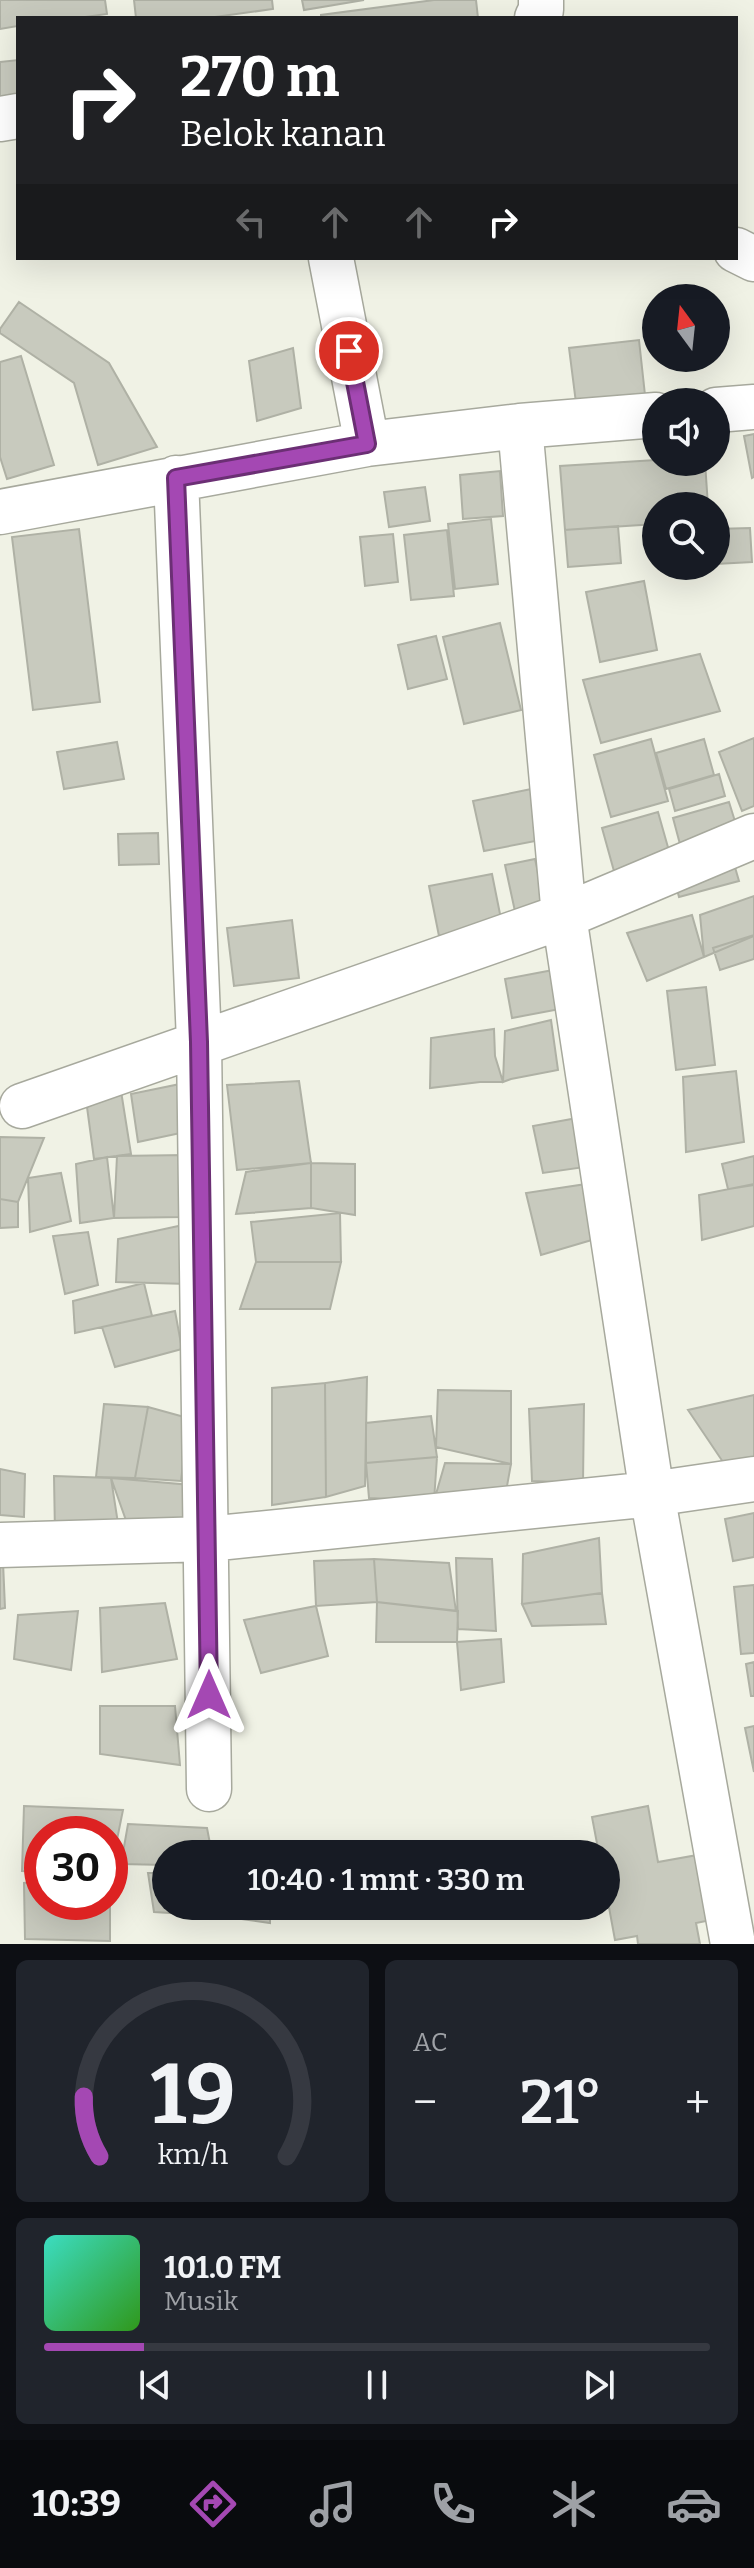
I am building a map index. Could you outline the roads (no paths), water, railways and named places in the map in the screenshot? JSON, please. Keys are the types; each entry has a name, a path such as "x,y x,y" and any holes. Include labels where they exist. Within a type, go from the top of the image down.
{"street":[{"path":"331,260 367,444"},
{"path":"730,409 754,407"},
{"path":"0,512 367,444 520,426 642,416"},
{"path":"520,426 564,916 652,1494 733,1944"},
{"path":"176,478 199,1042 209,1789"},
{"path":"22,1106 564,916 754,836"},
{"path":"0,1545 208,1539 652,1494 754,1479"}]}
